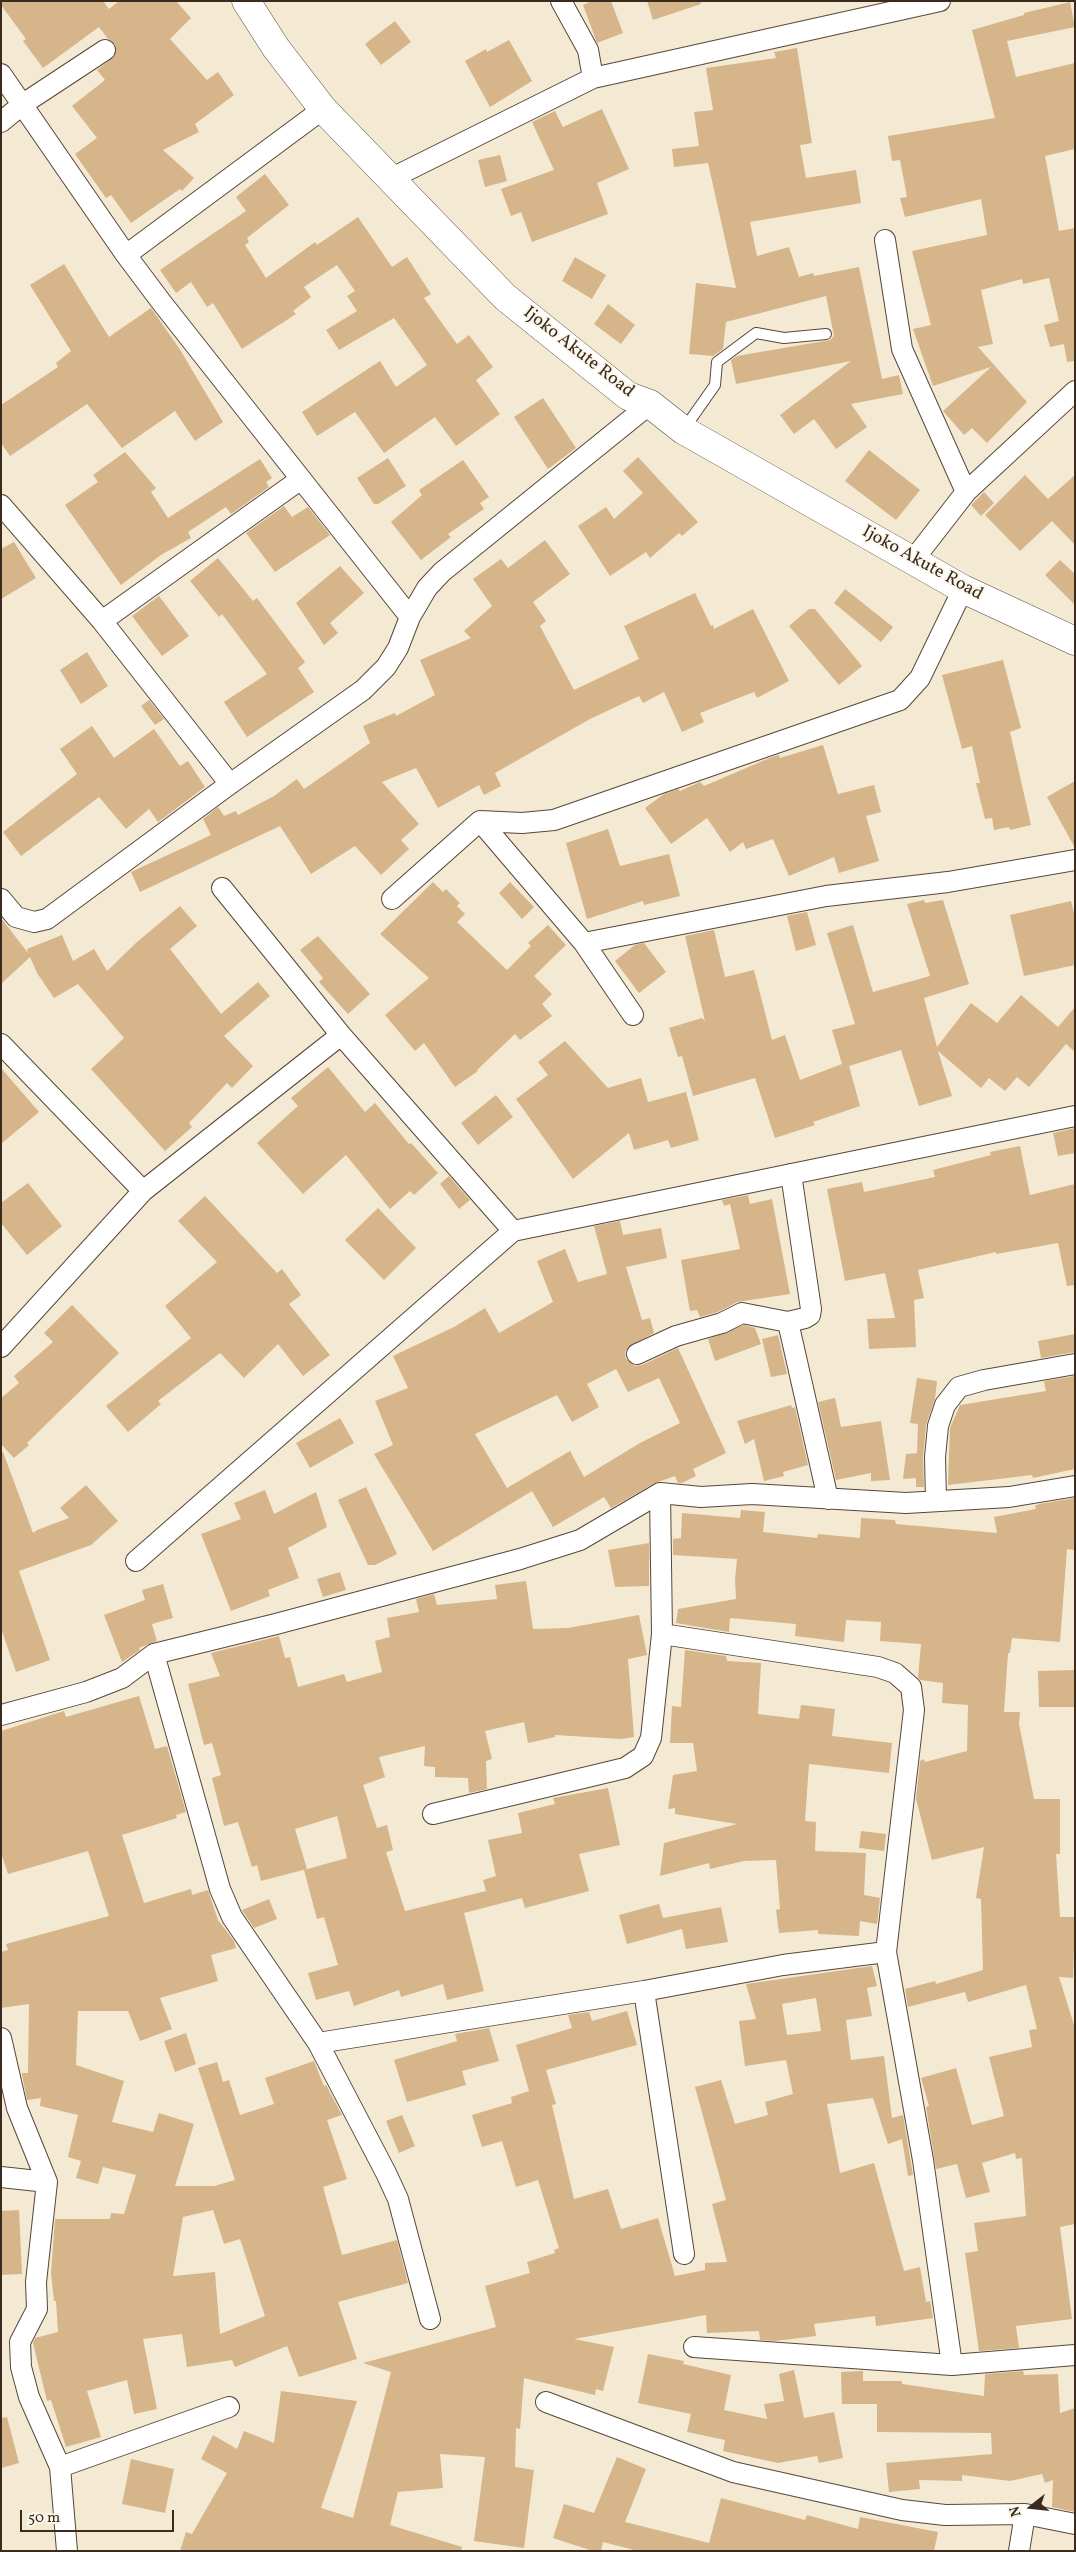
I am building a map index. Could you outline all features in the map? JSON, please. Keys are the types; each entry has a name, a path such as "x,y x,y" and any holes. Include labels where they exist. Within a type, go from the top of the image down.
{"main road":[{"name":"Ijoko Akute Road","path":"246,1 276,48 323,109 392,178 505,297 628,396 650,404 683,430 914,559 963,589 1075,641"}],"street":[{"path":"562,1 588,50 593,78"},
{"path":"392,178 593,78 940,1"},
{"path":"1,122 23,104 105,50"},
{"path":"1,74 126,255 410,617"},
{"path":"126,255 323,109"},
{"path":"885,240 902,349 966,492"},
{"path":"914,559 966,492 1075,391"},
{"path":"1,899 16,917 34,922 47,919 230,784 364,690 386,667 398,648 410,617 427,588 442,572 650,404"},
{"path":"102,621 301,479"},
{"path":"1,505 102,621 230,784"},
{"path":"392,898 480,821 522,823 554,820 900,700 920,678 963,589"},
{"path":"480,821 584,943 633,1015"},
{"path":"584,943 826,896 948,882 1075,860"},
{"path":"222,888 340,1035 513,1230"},
{"path":"1,1348 142,1191 340,1035"},
{"path":"1,1044 142,1191"},
{"path":"136,1561 513,1230 1075,1116"},
{"path":"637,1354 676,1336 722,1323 742,1313 788,1322 810,1315 811,1309 791,1174"},
{"path":"788,1322 828,1499"},
{"path":"936,1500 935,1457 938,1426 945,1405 958,1387 984,1380 1075,1364"},
{"path":"1,1714 86,1692 122,1678 154,1654 276,1624 520,1559 580,1540 660,1493 701,1497 752,1494 906,1503 1009,1496 1075,1486"},
{"path":"433,1814 625,1768 643,1756 651,1738 662,1634 660,1493"},
{"path":"662,1634 878,1667 895,1673 912,1688 914,1710 886,1952 923,2160 952,2365"},
{"path":"154,1654 220,1889 232,1917 318,2043 398,2198 430,2319"},
{"path":"318,2043 644,1990 783,1965 886,1952"},
{"path":"644,1990 684,2254"},
{"path":"1,2038 12,2076 16,2108 47,2182 36,2282 37,2309 20,2342 22,2368 29,2397 60,2467 67,2551"},
{"path":"1,2178 47,2182"},
{"path":"694,2347 952,2365 1075,2355"},
{"path":"546,2402 733,2472 902,2510 945,2515 1025,2514 1075,2524"},
{"path":"60,2467 229,2407"},
{"path":"1019,2551 1025,2514"}],"lane":[{"path":"683,430 715,385 717,362 756,333 784,338 826,334"}],"building":[{"path":"1,1 103,1 109,9 119,1 176,1 191,18 170,39 207,80 218,72 234,95 195,124 199,132 163,150 194,178 182,191 180,189 131,223 111,195 106,198 75,154 97,138 72,106 105,80 97,70 115,56 115,44 108,39 99,27 43,68 23,41 26,39 1,5"},
{"path":"592,1 611,1 623,33 597,43 583,5"},
{"path":"647,1 700,1 701,4 653,20"},
{"path":"1070,2 1075,27 1007,41 1016,77 1075,63 1075,149 1045,156 1059,231 1075,228 1075,361 1067,362 1064,344 1050,347 1044,325 1059,321 1049,278 1023,284 1022,279 981,290 993,344 978,347 1027,402 987,443 972,428 964,435 943,411 991,367 933,386 913,329 931,325 912,251 987,235 981,199 905,217 900,198 907,197 900,160 892,161 888,136 995,118 972,30 1024,15 1024,13"},
{"path":"395,21 411,42 381,65 365,44"},
{"path":"509,40 532,81 490,107 465,61 486,49 487,52"},
{"path":"797,48 812,143 800,145 806,178 856,170 861,203 750,222 757,256 789,247 799,277 813,273 814,276 859,267 882,379 899,375 903,394 851,404 867,427 836,449 814,419 794,434 780,415 851,361 736,384 731,360 737,356 830,340 834,336 826,296 726,322 723,349 713,356 689,354 696,283 736,288 708,163 674,167 672,149 699,146 694,112 713,110 706,68 776,58 774,52"},
{"path":"602,109 629,169 597,183 608,214 532,242 521,212 511,216 501,189 554,170 532,122 555,111 563,127"},
{"path":"500,155 507,181 485,187 478,160"},
{"path":"265,174 289,205 247,238 249,242 245,245 266,278 315,242 317,245 358,217 392,267 407,257 431,294 424,298 457,344 469,335 493,367 476,380 500,414 456,446 435,417 384,453 355,412 317,436 302,412 380,361 396,387 427,365 394,318 339,350 326,330 357,311 347,296 355,291 337,265 304,287 311,297 293,311 296,314 242,349 213,303 207,307 191,282 176,293 160,270 246,211 236,197"},
{"path":"575,257 606,275 592,299 562,281"},
{"path":"64,264 109,337 151,308 179,348 223,422 195,441 175,411 122,448 87,404 10,456 1,443 1,405 58,367 56,363 71,351 30,285"},
{"path":"608,304 635,325 621,344 594,324"},
{"path":"543,398 576,448 548,469 514,417"},
{"path":"869,450 920,490 896,520 845,481"},
{"path":"125,452 156,488 151,492 168,518 260,459 272,478 266,482 269,487 231,514 226,507 188,532 191,538 161,555 121,585 65,505 98,482 93,475"},
{"path":"638,457 698,522 682,536 679,533 650,558 646,552 610,576 578,526 606,507 614,519 643,493 623,471"},
{"path":"388,458 406,486 378,504 374,504 357,478"},
{"path":"463,460 489,497 480,503 484,509 448,534 451,537 421,560 391,522 422,495 419,490"},
{"path":"1025,475 1048,499 1075,475 1075,545 1052,521 1020,551 985,515"},
{"path":"984,492 994,503 981,516 971,505"},
{"path":"284,506 292,517 308,507 330,535 275,572 246,533"},
{"path":"545,540 570,574 533,602 546,621 540,626 574,690 639,659 624,626 695,593 714,629 753,609 789,681 757,698 754,692 700,713 704,722 682,732 664,692 643,703 639,696 590,719 495,773 501,786 484,795 479,785 438,808 416,768 382,782 419,824 401,840 409,849 381,875 355,846 311,874 280,826 140,892 131,872 211,835 203,819 218,807 224,816 236,811 238,815 274,796 297,779 304,789 370,743 363,726 395,713 396,716 435,695 420,660 471,638 464,631 492,606 473,579 501,559 508,568"},
{"path":"14,542 36,578 1,599 1,549"},
{"path":"218,558 253,601 257,598 305,662 298,668 314,692 247,737 224,702 267,674 222,614 219,617 190,581"},
{"path":"1060,560 1075,574 1075,605 1045,575"},
{"path":"340,566 364,593 330,623 338,633 324,645 296,603"},
{"path":"845,589 893,627 881,642 834,603"},
{"path":"159,596 189,636 162,656 132,616"},
{"path":"809,609 815,609 862,666 839,685 789,626"},
{"path":"87,652 108,686 81,704 60,670"},
{"path":"1003,660 1021,728 1010,732 1031,825 1010,830 1009,827 994,830 992,818 985,819 976,783 980,783 972,746 962,749 942,675"},
{"path":"149,700 164,719 155,725 141,706"},
{"path":"92,726 114,758 154,729 180,766 188,761 205,787 158,822 149,809 126,829 99,797 21,856 3,832 77,774 60,749"},
{"path":"823,745 838,794 874,785 881,812 866,816 879,861 839,873 834,857 789,876 773,839 746,849 743,842 730,852 707,818 671,844 645,808 664,794 678,789 680,791 700,782 704,786 772,757 779,755 780,758"},
{"path":"1075,781 1075,848 1047,797"},
{"path":"608,829 620,866 669,854 680,896 644,905 643,901 587,919 566,843"},
{"path":"433,882 443,892 446,889 460,903 457,906 465,914 457,922 507,970 531,946 528,943 548,925 566,945 534,976 552,994 542,1004 552,1016 520,1040 515,1034 478,1071 455,1087 424,1043 415,1051 385,1015 429,978 380,934"},
{"path":"510,882 534,907 522,919 499,893"},
{"path":"924,900 925,903 943,900 969,984 924,998 937,1047 971,1003 997,1023 1021,995 1058,1027 1075,1007 1075,1052 1066,1044 1029,1087 1017,1077 1005,1091 989,1078 981,1088 938,1051 952,1096 919,1106 901,1050 849,1066 860,1106 813,1122 815,1125 775,1138 755,1078 693,1096 682,1056 678,1057 669,1028 702,1018 705,1021 685,936 714,930 725,977 754,970 772,1040 785,1035 800,1080 842,1064 832,1030 855,1024 827,933 853,925 873,992 930,976 907,904"},
{"path":"1071,901 1075,917 1075,965 1024,976 1010,915"},
{"path":"180,906 197,926 170,949 221,1014 258,982 270,996 224,1036 253,1066 232,1088 227,1083 189,1123 192,1127 165,1151 91,1069 124,1038 78,984 54,998 37,973 30,957 1,984 1,918 28,953 27,949 62,935 73,961 94,949 107,971 137,942"},
{"path":"807,912 816,945 796,951 787,916"},
{"path":"318,936 370,994 348,1014 319,982 323,978 300,950"},
{"path":"644,943 666,972 639,993 615,961 635,945"},
{"path":"565,1041 608,1088 641,1078 648,1102 686,1092 699,1140 671,1148 668,1140 634,1150 629,1133 573,1179 516,1099 548,1075 538,1062"},
{"path":"328,1067 365,1112 375,1103 409,1144 411,1143 438,1173 414,1195 410,1191 390,1209 346,1155 303,1194 257,1143 298,1106 291,1098"},
{"path":"1,1068 39,1112 1,1144"},
{"path":"496,1095 513,1117 478,1145 461,1123"},
{"path":"1075,1128 1075,1153 1058,1156 1053,1133"},
{"path":"1020,1146 1030,1195 1075,1184 1075,1285 1067,1286 1058,1243 996,1254 996,1252 918,1270 924,1298 914,1300 916,1347 869,1349 867,1319 895,1318 885,1273 845,1281 827,1189 862,1182 864,1192 935,1177 933,1170 991,1155 990,1152"},
{"path":"449,1176 470,1200 459,1209 440,1184"},
{"path":"28,1183 62,1226 27,1255 1,1223 1,1203"},
{"path":"748,1195 750,1204 772,1199 790,1294 737,1302 718,1312 700,1317 697,1310 690,1311 681,1260 740,1249 730,1204 724,1206 722,1200"},
{"path":"205,1196 277,1273 282,1269 301,1295 289,1304 330,1355 303,1376 278,1344 244,1378 220,1353 158,1401 161,1404 128,1432 106,1406 191,1338 165,1306 217,1262 178,1221"},
{"path":"378,1208 416,1248 384,1280 345,1240"},
{"path":"620,1221 623,1235 661,1228 667,1258 626,1267 642,1320 650,1318 654,1333 628,1347 625,1352 626,1359 635,1366 642,1365 678,1348 726,1453 693,1469 696,1476 682,1483 678,1483 675,1476 655,1483 611,1508 604,1497 553,1527 532,1491 433,1551 374,1454 393,1445 375,1401 408,1388 393,1356 454,1327 485,1308 499,1333 553,1302 537,1261 565,1249 578,1282 607,1274 594,1226","holes":["616,1369 628,1392 659,1378 680,1423 640,1443 584,1477 570,1451 507,1488 475,1434 557,1395 572,1422 599,1407 587,1384"]},
{"path":"72,1305 119,1353 14,1458 1,1444 1,1398 19,1383 14,1376 53,1342 44,1333"},
{"path":"744,1325 755,1328 761,1344 715,1361 708,1339"},
{"path":"1075,1334 1075,1352 1041,1358 1038,1341"},
{"path":"778,1335 787,1374 771,1377 762,1339"},
{"path":"1075,1376 1075,1469 1033,1478 1032,1475 948,1485 950,1428 960,1405 1046,1391 1044,1381"},
{"path":"917,1378 937,1381 935,1399 926,1425 923,1457 924,1487 916,1487 916,1478 903,1479 906,1454 917,1453 918,1424 910,1423"},
{"path":"835,1398 841,1427 881,1421 890,1480 871,1481 871,1473 836,1480 818,1402"},
{"path":"791,1405 792,1408 795,1407 808,1465 783,1472 784,1476 764,1481 754,1439 745,1444 737,1421"},
{"path":"340,1418 354,1443 310,1468 296,1443"},
{"path":"1,1452 3,1452 33,1533 69,1518 60,1508 86,1485 118,1521 91,1545 19,1571 50,1660 16,1672 1,1628"},
{"path":"366,1487 397,1554 375,1565 368,1565 338,1500"},
{"path":"265,1490 274,1514 316,1492 327,1527 288,1548 299,1578 268,1590 270,1596 231,1611 201,1534 241,1519 234,1503"},
{"path":"1075,1498 1075,1550 1067,1549 1060,1642 1012,1638 1010,1653 1008,1653 1004,1712 1020,1712 1019,1724 1034,1799 1060,1799 1060,1854 1056,1854 1060,1917 1075,1917 1073,1978 1059,1977 1075,2028 1075,2224 1060,2227 1072,2319 1016,2326 1019,2348 979,2351 965,2253 978,2251 974,2223 1026,2216 1022,2158 1016,2159 1015,2153 982,2163 990,2192 966,2198 957,2164 936,2169 926,2107 929,2106 921,2078 956,2068 972,2125 1004,2116 989,2057 1032,2047 1029,2030 1037,2029 1026,1985 968,2002 965,1992 908,2007 905,1989 935,1981 936,1984 983,1970 981,1899 976,1898 984,1847 932,1860 916,1799 920,1761 924,1759 925,1762 967,1751 968,1705 942,1703 943,1683 920,1680 918,1677 921,1644 880,1641 881,1622 846,1620 844,1642 795,1636 796,1624 730,1618 729,1632 676,1623 678,1609 736,1599 737,1559 673,1555 673,1539 681,1538 682,1513 740,1518 741,1510 765,1512 763,1532 817,1538 818,1534 860,1538 861,1518 895,1520 896,1524 997,1533 994,1517 1036,1509 1035,1506 1039,1504"},
{"path":"649,1543 649,1586 615,1587 608,1550"},
{"path":"340,1572 346,1590 323,1597 317,1579"},
{"path":"526,1581 533,1629 568,1628 639,1615 647,1655 628,1659 634,1737 621,1739 555,1735 555,1737 528,1743 524,1722 485,1731 492,1759 486,1761 487,1789 469,1793 468,1778 435,1777 435,1767 424,1766 425,1746 379,1757 385,1777 363,1785 377,1828 387,1825 393,1850 386,1852 405,1911 486,1891 483,1880 496,1876 488,1840 522,1833 518,1813 555,1804 553,1798 608,1788 620,1845 579,1854 589,1891 525,1908 522,1898 464,1913 484,1991 447,2000 443,1984 401,1997 399,1990 354,2006 349,1991 316,2000 308,1973 338,1965 324,1917 317,1919 304,1870 347,1858 337,1816 295,1829 307,1869 261,1881 257,1865 252,1867 238,1822 224,1826 212,1778 221,1775 212,1743 204,1745 188,1684 220,1676 211,1653 279,1636 285,1658 290,1657 298,1687 344,1674 347,1682 382,1672 375,1641 390,1637 387,1618 419,1612 416,1599 434,1594 437,1605 497,1599 495,1585"},
{"path":"163,1584 173,1618 152,1624 157,1641 139,1648 140,1650 122,1662 104,1615 145,1600 142,1590"},
{"path":"685,1650 726,1656 727,1661 761,1663 758,1714 799,1719 801,1705 835,1709 832,1736 892,1743 889,1773 809,1764 805,1821 816,1822 815,1851 866,1853 864,1895 880,1898 877,1924 860,1921 859,1936 818,1934 818,1930 779,1933 776,1910 780,1909 776,1860 744,1861 710,1869 709,1863 660,1876 664,1843 737,1824 675,1814 675,1808 668,1809 673,1775 697,1771 693,1743 670,1743 672,1706 681,1707"},
{"path":"1075,1670 1075,1707 1039,1707 1038,1671"},
{"path":"139,1696 155,1749 167,1746 186,1812 176,1815 177,1818 122,1835 144,1903 191,1889 192,1895 208,1890 218,1920 234,1941 236,1948 211,1955 218,1981 160,1998 172,2029 140,2041 128,2011 78,2011 76,2065 124,2081 112,2122 153,2132 159,2113 194,2124 175,2186 214,2186 235,2180 198,2068 217,2062 223,2082 229,2080 240,2115 274,2104 265,2078 314,2061 324,2086 326,2085 342,2115 327,2120 347,2179 323,2187 342,2255 397,2240 408,2283 338,2302 357,2359 299,2377 287,2346 235,2367 232,2360 187,2367 182,2334 143,2339 157,2409 134,2414 127,2380 87,2391 101,2437 66,2447 51,2400 47,2401 33,2343 35,2338 58,2332 56,2301 54,2301 51,2273 55,2219 110,2219 111,2213 124,2214 136,2175 103,2167 98,2184 76,2178 81,2161 68,2157 78,2115 40,2106 41,2098 27,2100 22,2073 28,2073 29,2004 1,2008 1,1952 8,1950 6,1944 109,1916 88,1851 8,1874 1,1853 1,1731 64,1711 66,1717","holes":["213,2210 224,2244 240,2239 265,2316 220,2334 215,2272 173,2276 183,2217"]},
{"path":"861,1831 886,1834 884,1851 859,1848"},
{"path":"269,1899 277,1919 254,1928 242,1910"},
{"path":"659,1904 663,1918 721,1907 728,1942 686,1949 682,1929 627,1944 619,1915"},
{"path":"872,1966 877,1986 867,1988 872,2016 846,2020 851,2060 884,2056 892,2118 903,2115 913,2175 908,2176 902,2139 888,2144 873,2098 827,2104 840,2173 874,2163 904,2271 920,2267 926,2302 930,2301 933,2318 876,2326 875,2316 814,2324 816,2336 775,2341 760,2340 759,2331 707,2333 706,2315 574,2339 614,2347 603,2391 596,2389 595,2395 524,2378 520,2429 516,2428 515,2467 534,2470 524,2548 474,2541 485,2457 440,2454 443,2488 398,2492 390,2525 462,2547 461,2551 180,2551 186,2532 192,2534 227,2473 201,2459 213,2435 237,2449 244,2431 274,2443 281,2391 357,2401 321,2508 353,2518 391,2372 363,2363 496,2327 485,2286 530,2273 527,2262 555,2253 554,2250 559,2248 538,2180 516,2187 502,2141 482,2147 472,2115 512,2103 511,2097 529,2091 516,2045 572,2028 568,2015 589,2012 592,2021 627,2011 637,2045 546,2070 556,2104 552,2105 574,2199 608,2189 621,2229 658,2218 675,2276 705,2270 705,2263 727,2262 712,2204 726,2200 695,2087 721,2080 735,2124 768,2115 765,2102 793,2094 786,2060 745,2066 739,2021 756,2019 746,1984","holes":["816,1998 821,2031 787,2035 782,2004"]},
{"path":"489,2028 499,2061 462,2071 466,2085 407,2102 394,2060 457,2041 455,2034"},
{"path":"186,2033 196,2064 175,2072 164,2041"},
{"path":"402,2115 415,2146 399,2153 386,2121"},
{"path":"19,2210 22,2274 1,2275 1,2211"},
{"path":"648,2354 684,2361 683,2364 731,2375 724,2410 767,2419 764,2404 784,2401 779,2374 794,2370 804,2418 834,2412 843,2458 819,2463 817,2456 778,2463 723,2451 725,2440 687,2432 691,2414 638,2403"},
{"path":"863,2371 863,2381 902,2381 902,2384 984,2396 985,2374 1023,2371 1024,2375 1058,2374 1060,2413 1075,2408 1075,2512 1052,2507 1053,2480 1045,2483 1042,2474 1010,2481 962,2475 962,2481 919,2480 920,2489 889,2492 886,2463 992,2454 991,2433 877,2432 877,2404 842,2404 841,2372"},
{"path":"7,2417 19,2463 1,2468 1,2418"},
{"path":"617,2457 646,2469 625,2522 709,2543 721,2498 805,2520 807,2515 858,2529 860,2517 938,2532 934,2551 638,2551 603,2542 601,2551 593,2551 553,2538 564,2504 594,2513"},
{"path":"131,2459 174,2469 165,2513 122,2504"}]}
